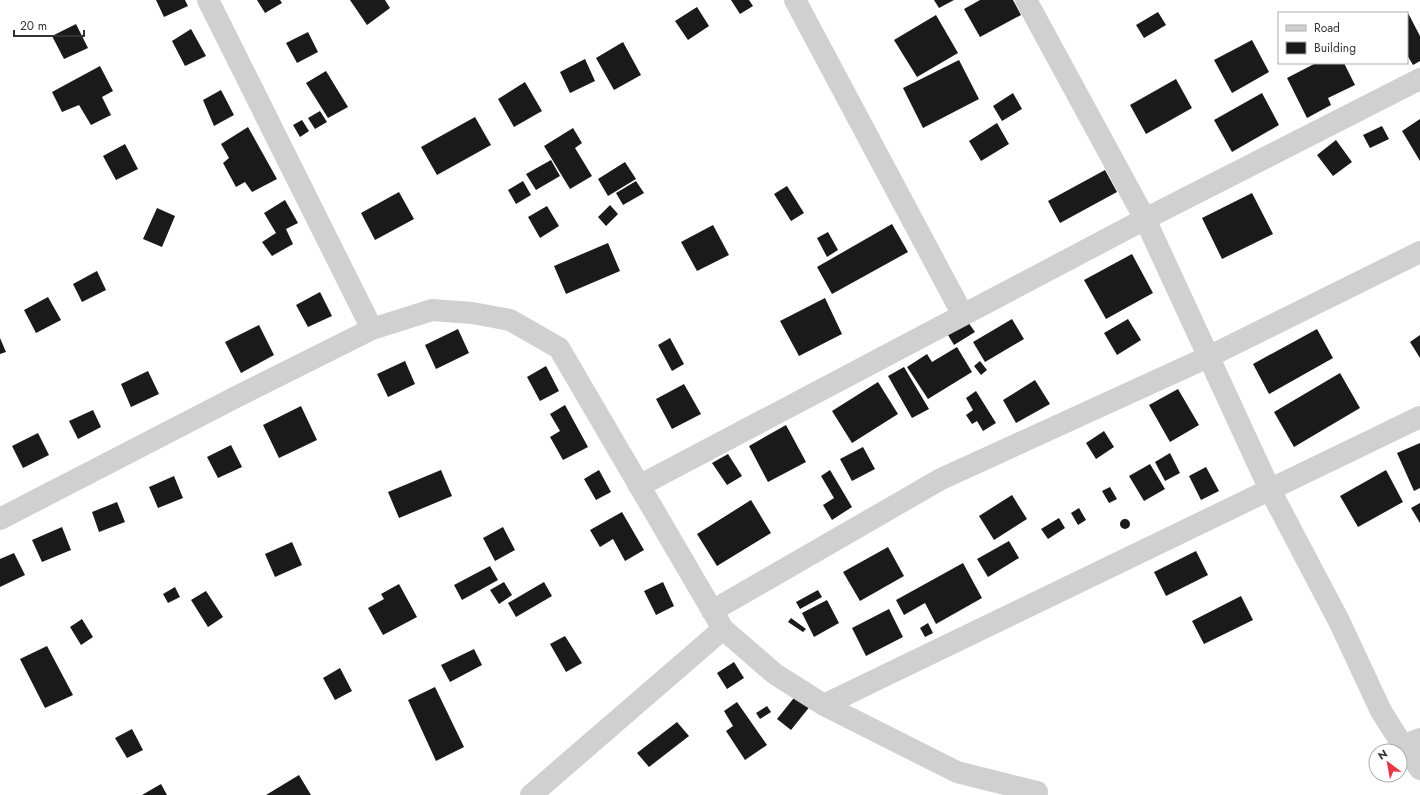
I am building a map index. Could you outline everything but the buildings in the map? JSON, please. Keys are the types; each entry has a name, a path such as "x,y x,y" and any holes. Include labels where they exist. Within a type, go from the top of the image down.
{"street":[{"path":"208,0 372,328"},
{"path":"795,0 963,315"},
{"path":"1026,0 1145,219 1270,490 1339,621 1381,711 1412,743 1420,769"},
{"path":"639,486 1145,219 1420,79"},
{"path":"531,795 717,620 941,479 1208,357 1420,252"},
{"path":"0,519 372,328 432,310 472,313 510,320 559,348 717,620 775,674 824,705 957,772 1037,792"},
{"path":"824,705 1420,417"}]}
